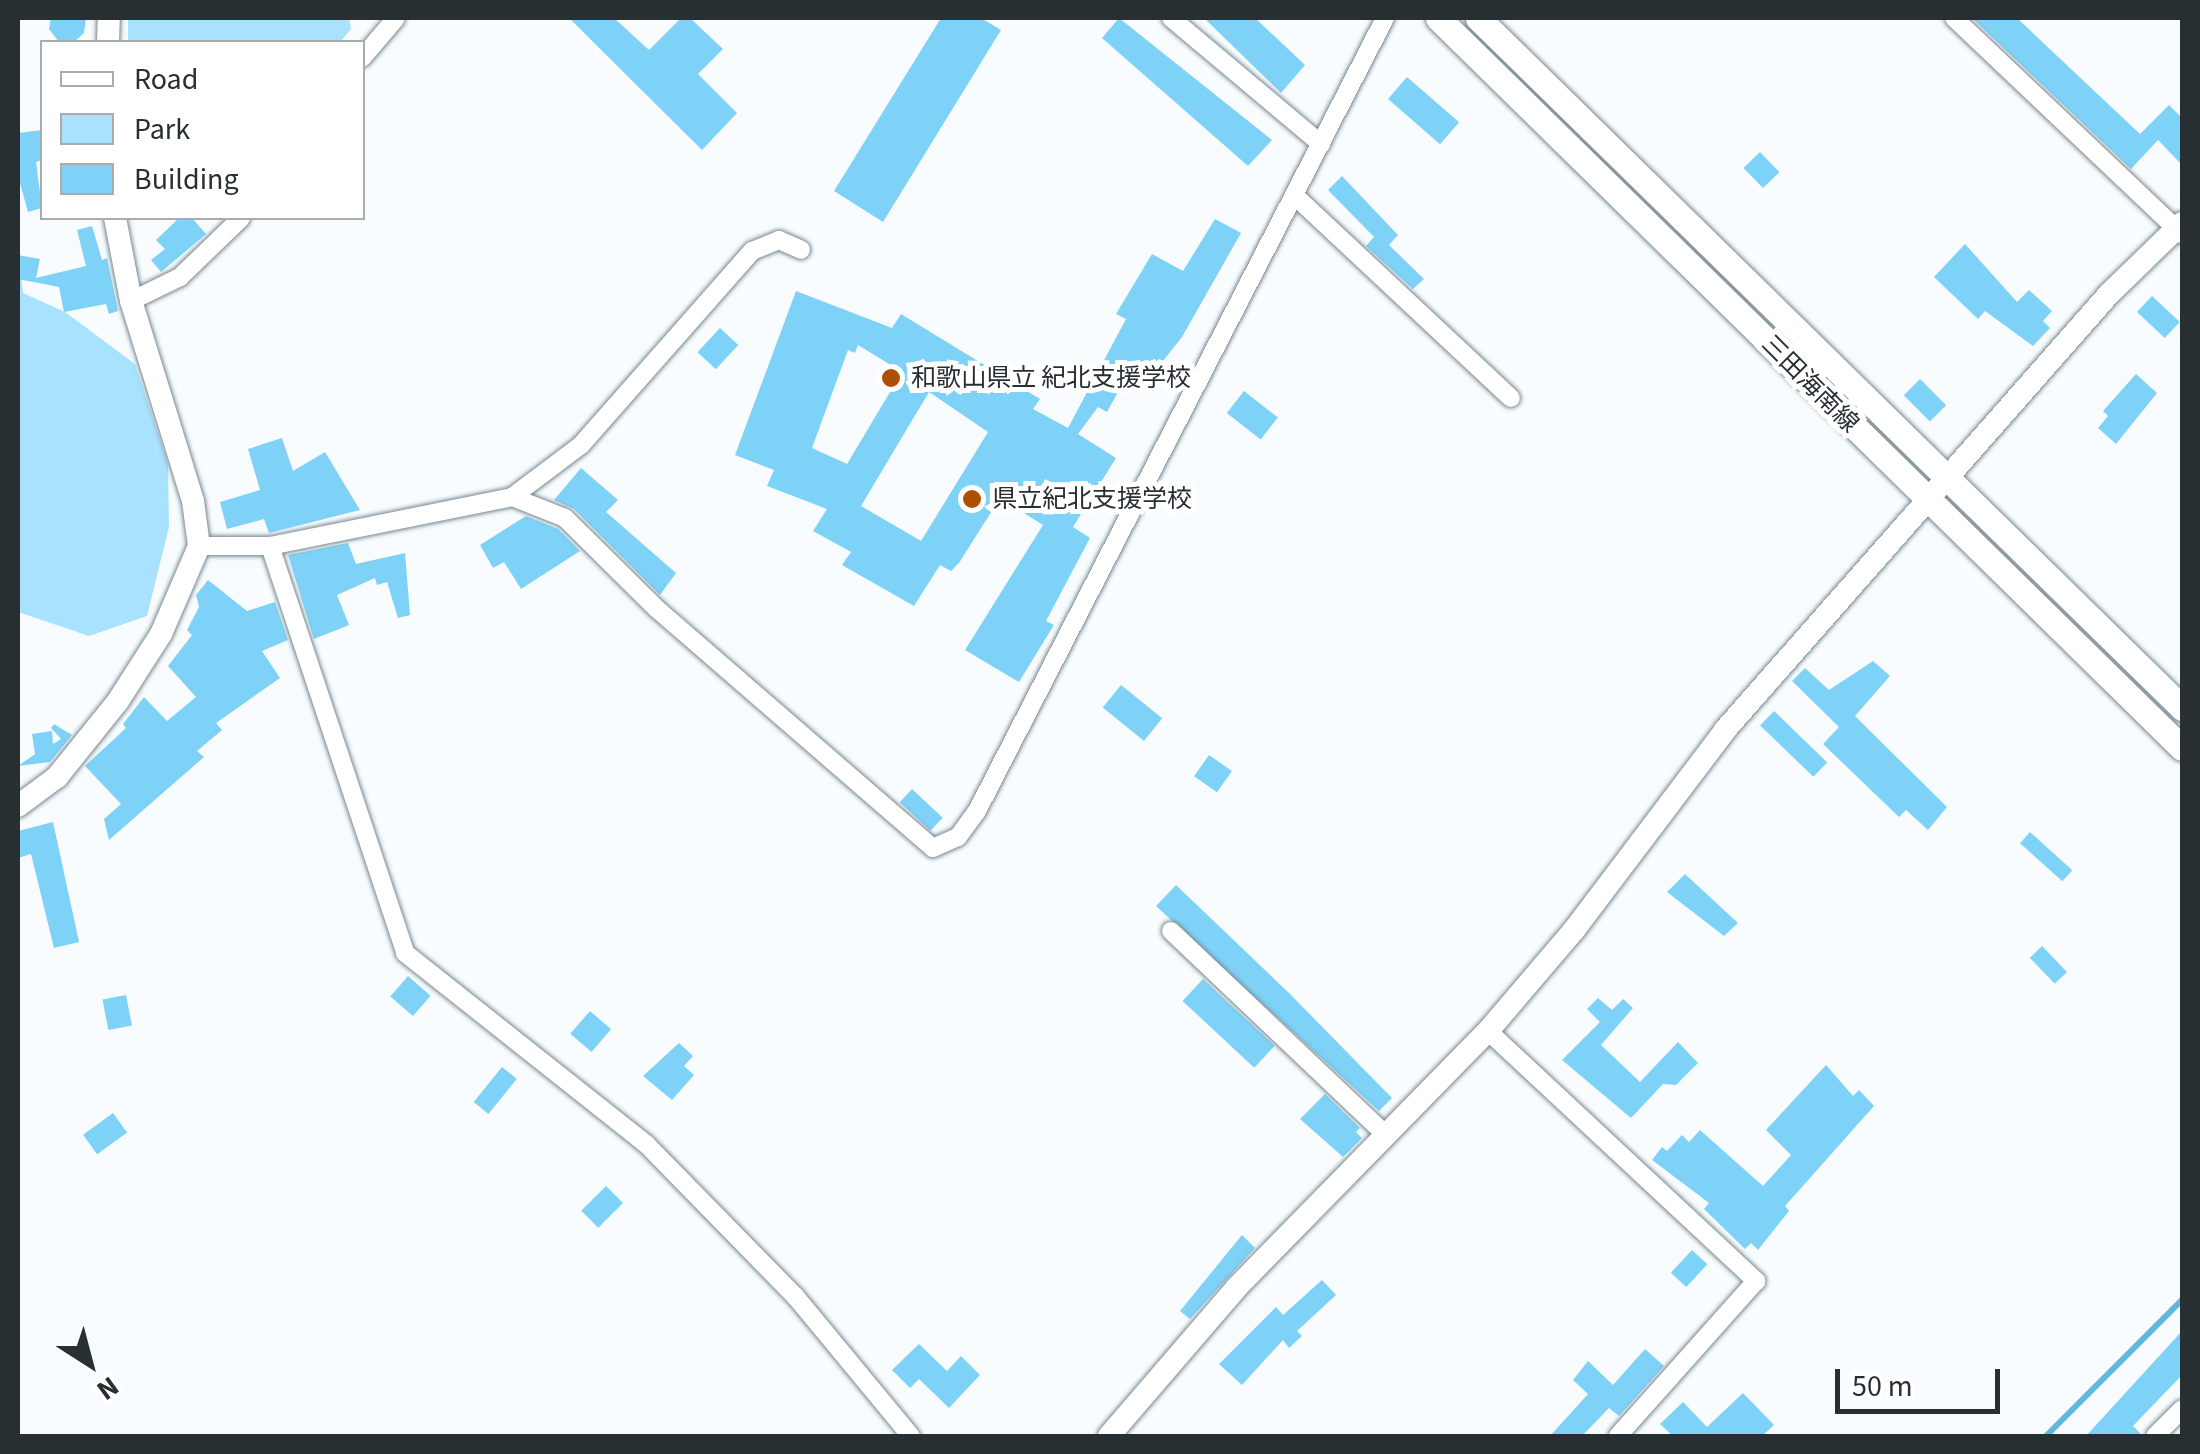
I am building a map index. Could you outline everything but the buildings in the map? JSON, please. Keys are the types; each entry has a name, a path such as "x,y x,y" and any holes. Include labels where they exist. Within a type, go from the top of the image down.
{"main road":[{"name":"三田海南線","path":"1438,18 2182,748"},
{"name":"三田海南線","path":"1478,18 2182,708"}],"street":[{"path":"365,54 396,18"},
{"path":"1171,18 1320,144"},
{"path":"512,497 565,518 657,609 933,848 958,837 978,811 1386,18"},
{"path":"1109,1436 1237,1286 1488,1030 1574,930 1725,730 2109,294 2181,229 1954,18"},
{"path":"1294,195 1511,398"},
{"path":"18,806 57,777 118,702 161,634 199,546 193,501 132,300 115,220"},
{"path":"132,300 180,277 238,220"},
{"path":"199,546 270,546 512,497 581,445 752,250 778,240 801,250"},
{"path":"270,546 405,954 646,1144 795,1296 911,1436"},
{"path":"1170,931 1386,1135"},
{"path":"1488,1030 1756,1280 1618,1436"},
{"path":"2155,1436 2182,1409"}],"green space":[{"path":"128,18 349,18 351,29 342,40 128,40"},
{"path":"18,241 23,293 65,312 135,364 168,464 169,527 147,616 89,636 18,612"}],"waterway":[{"path":"2046,1436 2182,1300"}],"place":[{"name":"和歌山県立 紀北支援学校","path":"891,378"},
{"name":"県立紀北支援学校","path":"972,499"}]}
